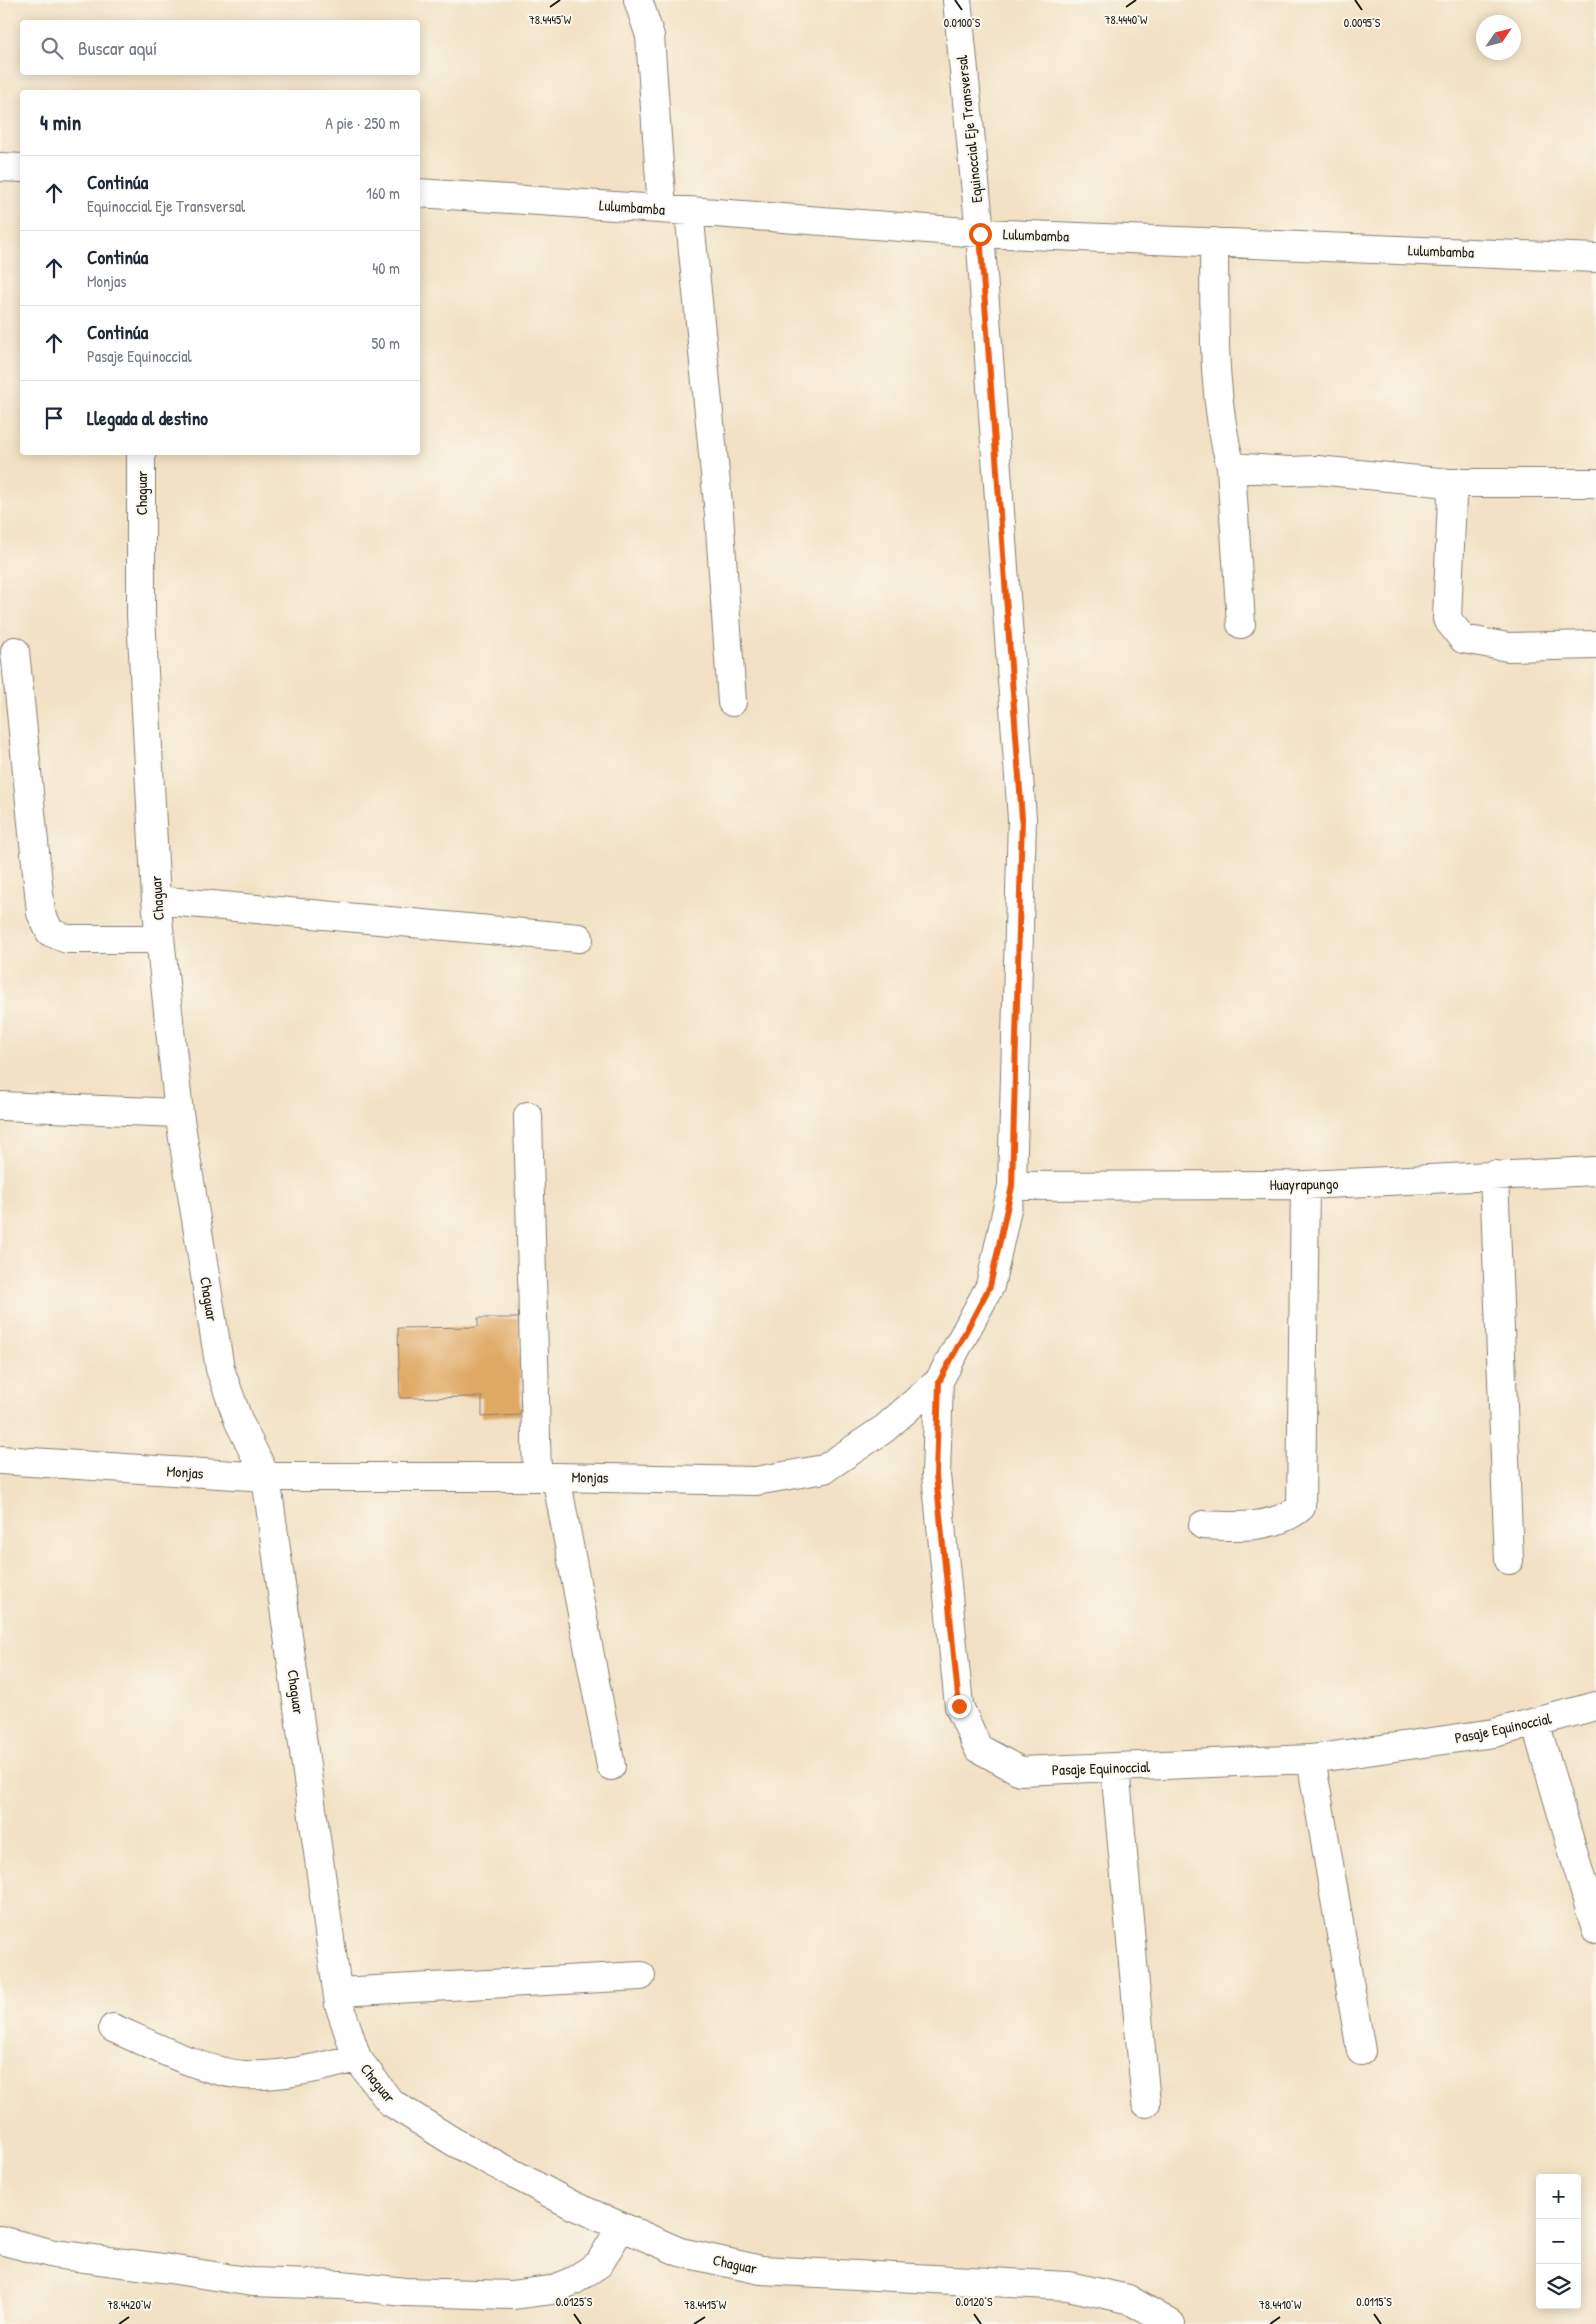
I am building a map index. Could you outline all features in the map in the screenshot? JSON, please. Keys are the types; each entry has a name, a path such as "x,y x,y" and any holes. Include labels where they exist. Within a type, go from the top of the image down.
{"street":[{"path":"638,0 650,36 662,209"},
{"name":"Equinoccial Eje Transversal","path":"957,0 980,234 1022,819 1012,1186"},
{"path":"0,167 20,168"},
{"name":"Lulumbamba","path":"420,193 689,210 980,234 1596,258"},
{"path":"689,210 719,514 732,702"},
{"path":"1214,242 1216,381 1221,432 1231,467 1241,624"},
{"name":"Chaguar","path":"141,455 141,615 156,900 180,1113 220,1369 239,1422 266,1477 339,2004 358,2058 390,2102 454,2142 572,2204 680,2252 761,2270 1068,2286 1128,2299 1171,2324"},
{"path":"1231,467 1288,471 1317,470 1449,483 1596,483"},
{"path":"1449,483 1452,498 1447,619 1463,639 1508,646 1596,645"},
{"path":"15,651 41,913 50,932 67,939 160,939"},
{"path":"156,900 580,938"},
{"path":"0,1106 180,1113"},
{"path":"528,1116 546,1477 611,1766"},
{"name":"Huayrapungo","path":"1012,1186 1305,1185 1596,1171"},
{"path":"1494,1176 1509,1560"},
{"path":"1203,1525 1239,1528 1281,1518 1292,1514 1301,1507 1305,1185"},
{"name":"Monjas","path":"0,1460 266,1477 546,1477 756,1481 824,1469 884,1429 939,1382 990,1286 1012,1186"},
{"name":"Pasaje Equinoccial","path":"939,1382 936,1475 959,1706 978,1748 1020,1771 1311,1759 1494,1733 1596,1706"},
{"path":"1535,1722 1596,1930"},
{"path":"1311,1759 1361,2051"},
{"path":"1115,1768 1146,2103"},
{"path":"338,1992 641,1976"},
{"path":"113,2028 196,2064 244,2075 307,2070 358,2058"},
{"path":"0,2240 54,2254 252,2282 341,2286 405,2292 512,2295 551,2290 573,2282 599,2264 621,2227"}],"building":[{"path":"478,1318 519,1318 521,1415 482,1417 482,1397 400,1398 398,1328 478,1327"}],"route":[{"path":"959,1706 936,1475 939,1382 990,1286 1012,1186 1022,819 980,234"}]}
